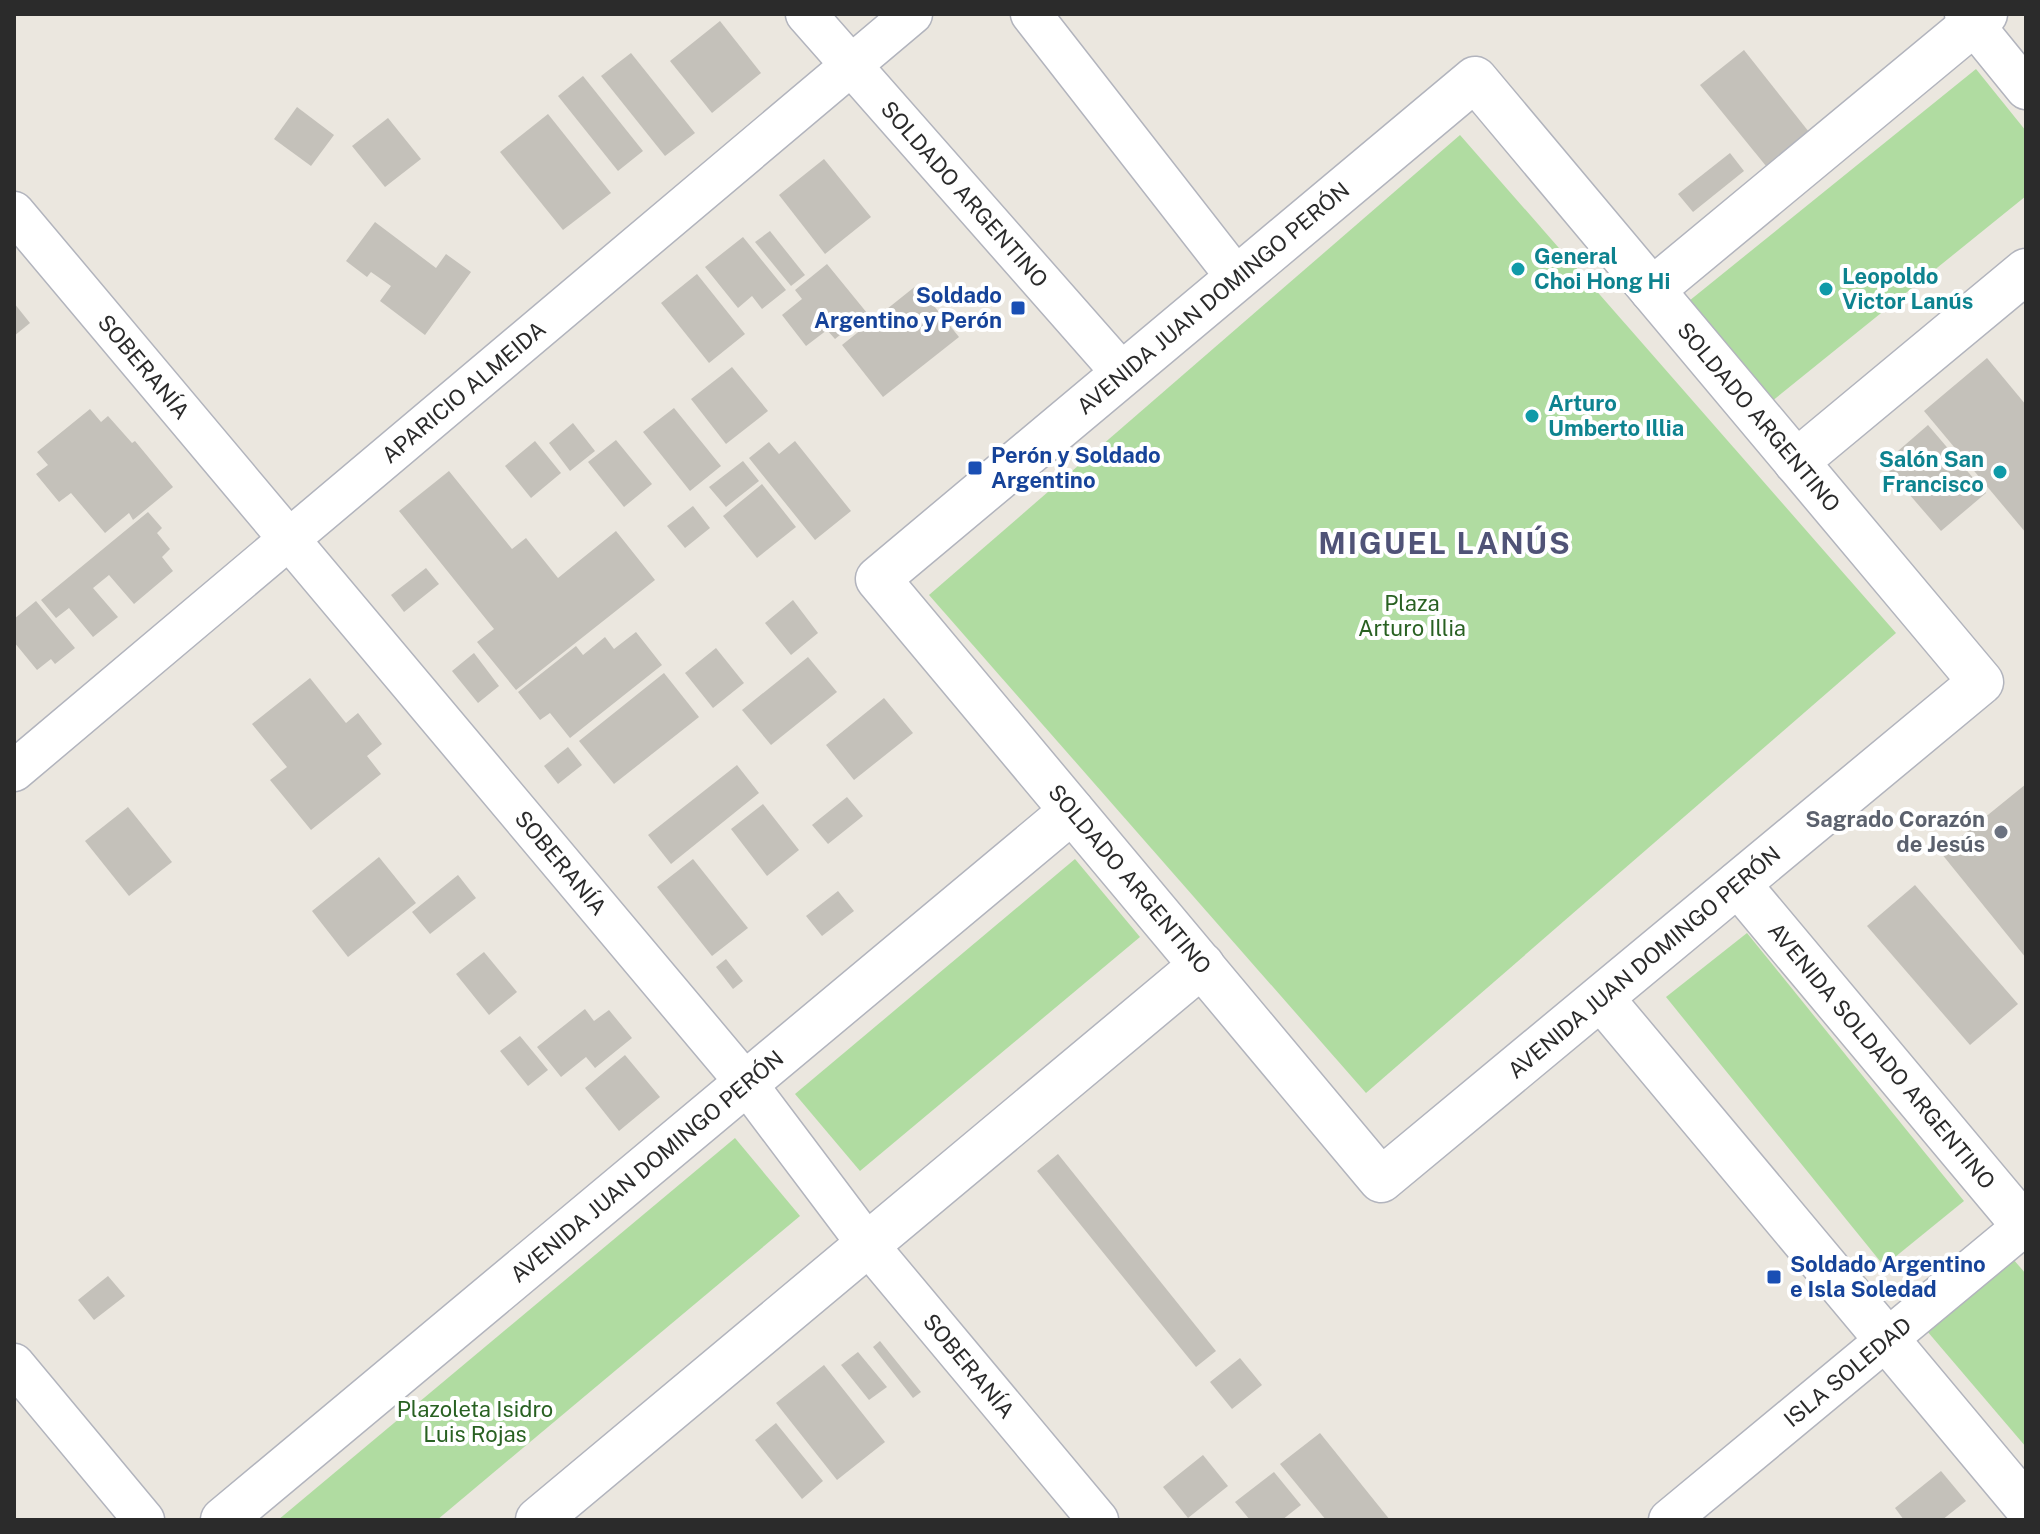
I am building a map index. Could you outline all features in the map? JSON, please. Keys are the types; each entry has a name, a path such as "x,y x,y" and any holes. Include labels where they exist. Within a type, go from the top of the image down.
{"main road":[{"path":"1652,290 1974,17"},
{"name":"AVENIDA JUAN DOMINGO PERÓN","path":"878,579 1475,79"},
{"name":"SOLDADO ARGENTINO","path":"1475,79 1981,682"},
{"path":"1796,462 2026,271"},
{"name":"SOLDADO ARGENTINO","path":"878,579 1381,1180"},
{"name":"AVENIDA JUAN DOMINGO PERÓN","path":"1381,1180 1981,682"},
{"name":"AVENIDA JUAN DOMINGO PERÓN","path":"223,1520 1072,811"},
{"name":"AVENIDA SOLDADO ARGENTINO","path":"1738,884 2025,1226"},
{"path":"538,1520 1202,965"},
{"path":"1601,998 2026,1506"}],"street":[{"name":"SOLDADO ARGENTINO","path":"806,14 1123,374"},
{"name":"APARICIO ALMEIDA","path":"14,771 912,14"},
{"path":"1031,14 1237,278"},
{"path":"1974,17 2026,89"},
{"name":"SOBERANÍA","path":"14,212 746,1083 868,1245 1098,1520"},
{"name":"ISLA SOLEDAD","path":"1669,1520 2025,1226"},
{"path":"14,1364 144,1520"}],"green space":[{"path":"1976,69 2026,131 2026,196 1771,402 1689,301"},
{"name":"Plaza Arturo Illia","path":"1460,135 1896,633 1366,1093 929,595"},
{"path":"1075,859 1140,937 860,1171 795,1094"},
{"path":"1747,933 1964,1201 1884,1266 1666,997"},
{"name":"Plazoleta Isidro Luis Rojas","path":"735,1138 800,1216 437,1520 278,1520"},
{"path":"2013,1259 2026,1274 2026,1447 1927,1331"}],"building":[{"path":"720,21 761,73 712,113 670,61"},
{"path":"1744,50 1809,132 1766,166 1700,85"},
{"path":"631,53 695,133 665,156 601,76"},
{"path":"583,76 643,151 618,171 558,96"},
{"path":"297,107 334,135 311,166 274,139"},
{"path":"548,114 611,193 563,230 500,152"},
{"path":"388,118 421,159 385,187 352,146"},
{"path":"1730,153 1744,171 1693,212 1678,194"},
{"path":"824,159 871,217 825,254 779,195"},
{"path":"375,222 436,268 446,254 471,272 425,335 380,301 391,286 371,272 367,277 346,261"},
{"path":"770,231 805,275 791,286 755,242"},
{"path":"743,237 786,290 762,309 752,296 738,308 705,267"},
{"path":"827,264 867,313 835,339 827,330 806,346 782,315 802,299 795,290"},
{"path":"697,274 745,334 709,363 661,303"},
{"path":"917,285 959,337 883,397 842,345"},
{"path":"14,303 30,323 14,336"},
{"name":"Salón San Francisco","path":"1987,358 2026,405 2026,533 1924,411"},
{"path":"732,367 768,411 726,444 691,399"},
{"path":"674,408 721,466 690,491 643,432"},
{"path":"90,409 101,422 108,416 132,443 135,441 173,487 133,520 129,513 105,533 71,493 59,502 36,474 48,465 37,452"},
{"path":"573,423 595,451 570,471 549,443"},
{"path":"1928,425 1986,493 1941,531 1883,464"},
{"path":"616,440 652,484 624,507 588,462"},
{"path":"535,441 561,473 531,498 505,466"},
{"path":"795,441 851,511 815,540 749,458 769,442 779,454"},
{"path":"743,461 759,481 726,507 709,487"},
{"path":"449,471 512,549 526,538 558,578 616,531 655,580 516,690 477,642 494,629 399,511"},
{"path":"762,484 796,527 757,558 723,516"},
{"path":"693,506 710,528 685,548 667,526"},
{"path":"148,512 162,528 157,533 170,549 162,557 173,571 134,604 109,575 93,588 118,617 93,637 69,608 56,618 41,600"},
{"path":"426,568 439,584 404,612 391,595"},
{"path":"793,600 818,633 791,655 765,623"},
{"path":"36,601 75,648 55,664 51,659 37,670 14,642 14,619"},
{"path":"636,632 662,665 570,738 550,713 540,720 518,692 576,646 583,655 605,637 614,649"},
{"path":"716,648 744,683 713,708 685,673"},
{"path":"474,653 499,686 478,703 452,671"},
{"path":"808,657 837,692 771,745 742,710"},
{"path":"664,673 699,717 614,784 579,741"},
{"path":"310,678 346,723 358,713 382,744 367,756 381,774 311,830 270,780 287,767 252,724"},
{"path":"884,698 913,733 854,780 826,745"},
{"path":"568,747 582,765 558,784 544,766"},
{"path":"737,765 759,793 671,864 648,835"},
{"path":"2026,784 2026,958 1941,853"},
{"path":"847,797 863,816 828,844 812,825"},
{"path":"763,804 799,850 767,876 731,829"},
{"path":"128,807 172,862 129,896 85,841"},
{"path":"379,857 416,903 348,957 312,911"},
{"path":"693,859 748,928 712,956 657,887"},
{"path":"458,875 476,898 430,934 412,912"},
{"path":"1915,885 2018,1004 1970,1045 1867,926"},
{"path":"838,891 854,911 822,936 806,916"},
{"path":"484,952 517,992 489,1015 456,974"},
{"path":"726,959 743,981 733,989 716,967"},
{"path":"585,1009 594,1021 609,1010 632,1038 595,1068 586,1057 561,1077 537,1047"},
{"path":"520,1036 548,1070 528,1086 500,1051"},
{"path":"625,1055 660,1097 619,1131 585,1088"},
{"path":"1058,1154 1216,1351 1196,1367 1037,1171"},
{"path":"108,1276 125,1296 94,1320 78,1300"},
{"path":"880,1341 921,1392 913,1398 873,1347"},
{"path":"858,1352 887,1387 869,1400 841,1365"},
{"path":"1240,1358 1262,1385 1232,1409 1210,1382"},
{"path":"824,1365 885,1442 837,1480 776,1403"},
{"path":"776,1423 823,1481 802,1499 755,1440"},
{"path":"1320,1433 1390,1520 1326,1520 1280,1464"},
{"path":"1203,1455 1228,1486 1188,1518 1163,1487"},
{"path":"1941,1471 1966,1501 1942,1520 1904,1520 1895,1508"},
{"path":"1274,1472 1301,1505 1282,1520 1250,1520 1235,1502"}],"place":[{"name":"General Choi Hong Hi","path":"1518,269"},
{"name":"Leopoldo Victor Lanús","path":"1826,289"},
{"name":"Soldado Argentino y Perón","path":"1018,308"},
{"name":"Arturo Umberto Illia","path":"1532,416"},
{"name":"Perón y Soldado Argentino","path":"975,468"},
{"name":"Salón San Francisco","path":"2000,472"},
{"name":"Sagrado Corazón de Jesús","path":"2001,832"},
{"name":"Soldado Argentino e Isla Soledad","path":"1774,1277"}],"district":[{"name":"MIGUEL LANÚS","path":"1445,544"}]}
